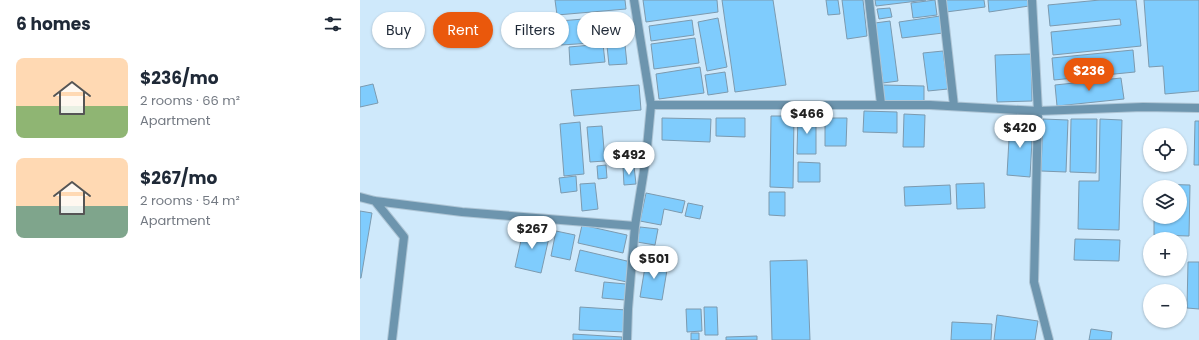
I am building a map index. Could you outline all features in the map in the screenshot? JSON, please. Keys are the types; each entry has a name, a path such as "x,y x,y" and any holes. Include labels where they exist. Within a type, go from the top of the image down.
{"street":[{"path":"627,340 635,226 646,158 651,105 634,0"},
{"path":"869,0 881,104"},
{"path":"942,0 954,106"},
{"path":"1032,0 1038,111 1034,282 1049,340"},
{"path":"651,105 881,104 954,106 1038,111 1143,107 1199,108"},
{"path":"360,197 462,212 635,226"},
{"path":"375,200 404,237 392,340"}],"building":[{"path":"555,0 625,0 626,9 577,12 577,13 569,14 569,12 557,12"},
{"path":"643,0 717,0 718,12 646,22"},
{"path":"722,0 773,0 786,85 735,92"},
{"path":"826,0 838,0 840,14 828,15"},
{"path":"842,0 863,0 867,36 847,39"},
{"path":"875,0 926,0 876,6"},
{"path":"935,0 937,15 913,18 911,3"},
{"path":"945,0 984,0 985,7 946,12"},
{"path":"988,0 1028,0 1029,6 989,12"},
{"path":"1100,0 1136,0 1141,46 1053,55 1051,32 1121,25 1120,19 1050,26 1048,5"},
{"path":"1144,0 1199,0 1199,91 1165,94 1163,66 1149,67"},
{"path":"890,8 892,17 879,19 877,9"},
{"path":"940,16 943,33 902,38 899,22"},
{"path":"718,18 727,67 707,71 698,22"},
{"path":"569,20 577,20 577,44 569,44"},
{"path":"692,20 694,35 651,41 649,26"},
{"path":"890,21 898,81 883,83 875,23"},
{"path":"695,38 699,63 654,69 651,44"},
{"path":"569,47 603,48 605,62 570,65"},
{"path":"607,48 625,48 627,64 609,65"},
{"path":"1133,50 1135,72 1054,80 1052,58"},
{"path":"943,51 948,89 928,91 923,53"},
{"path":"1031,54 1032,101 997,102 995,55"},
{"path":"700,67 704,93 659,99 656,74"},
{"path":"725,72 728,92 708,95 705,75"},
{"path":"1121,78 1124,99 1057,106 1055,85"},
{"path":"373,84 378,103 360,107 360,87"},
{"path":"639,85 641,110 574,116 571,90"},
{"path":"883,85 924,86 924,102 883,102"},
{"path":"864,111 897,112 897,133 863,132"},
{"path":"904,114 925,115 924,147 903,147"},
{"path":"798,115 816,116 816,154 797,154"},
{"path":"771,116 794,116 793,188 770,187"},
{"path":"662,118 711,119 710,142 662,140"},
{"path":"716,118 745,118 745,137 716,136"},
{"path":"825,118 847,118 846,146 825,146"},
{"path":"1043,119 1068,120 1066,172 1041,171"},
{"path":"1071,119 1097,119 1096,173 1070,172"},
{"path":"1100,119 1122,120 1119,230 1078,229 1079,181 1099,181"},
{"path":"1010,121 1033,122 1030,177 1007,175"},
{"path":"1195,121 1199,121 1199,165 1194,165"},
{"path":"580,122 584,174 564,176 560,124"},
{"path":"602,126 605,161 590,162 587,127"},
{"path":"798,162 820,163 820,182 798,182"},
{"path":"606,165 607,178 598,179 597,166"},
{"path":"634,166 636,184 624,185 623,167"},
{"path":"576,176 577,191 561,193 559,178"},
{"path":"595,183 598,209 582,211 580,184"},
{"path":"984,183 985,208 957,209 956,184"},
{"path":"950,185 951,204 905,206 904,187"},
{"path":"1187,185 1190,185 1189,236 1187,236 1187,232 1154,232 1154,224 1187,224"},
{"path":"769,192 785,192 785,216 769,215"},
{"path":"646,193 685,201 682,213 664,209 661,225 640,221"},
{"path":"688,203 703,206 700,219 685,216"},
{"path":"360,211 372,213 361,278 360,278"},
{"path":"582,225 627,235 623,253 578,243"},
{"path":"524,227 550,233 541,273 515,267"},
{"path":"640,227 658,229 655,245 637,242"},
{"path":"556,231 575,235 570,260 551,256"},
{"path":"1075,239 1120,240 1119,261 1074,260"},
{"path":"580,250 631,262 627,282 575,271"},
{"path":"807,260 810,340 772,340 770,261"},
{"path":"646,261 668,264 662,300 640,297"},
{"path":"1188,262 1199,262 1199,309 1187,308"},
{"path":"604,282 626,284 625,300 602,298"},
{"path":"580,307 627,310 626,332 579,330"},
{"path":"704,307 717,307 718,335 705,335"},
{"path":"686,309 701,309 702,331 687,332"},
{"path":"997,315 1038,321 1035,340 994,340"},
{"path":"952,322 992,324 991,340 951,340"},
{"path":"1091,329 1112,332 1111,340 1089,340"},
{"path":"691,333 699,333 699,340 691,340"},
{"path":"573,334 622,337 622,340 573,340"},
{"path":"757,336 757,340 726,340 726,337"}]}
